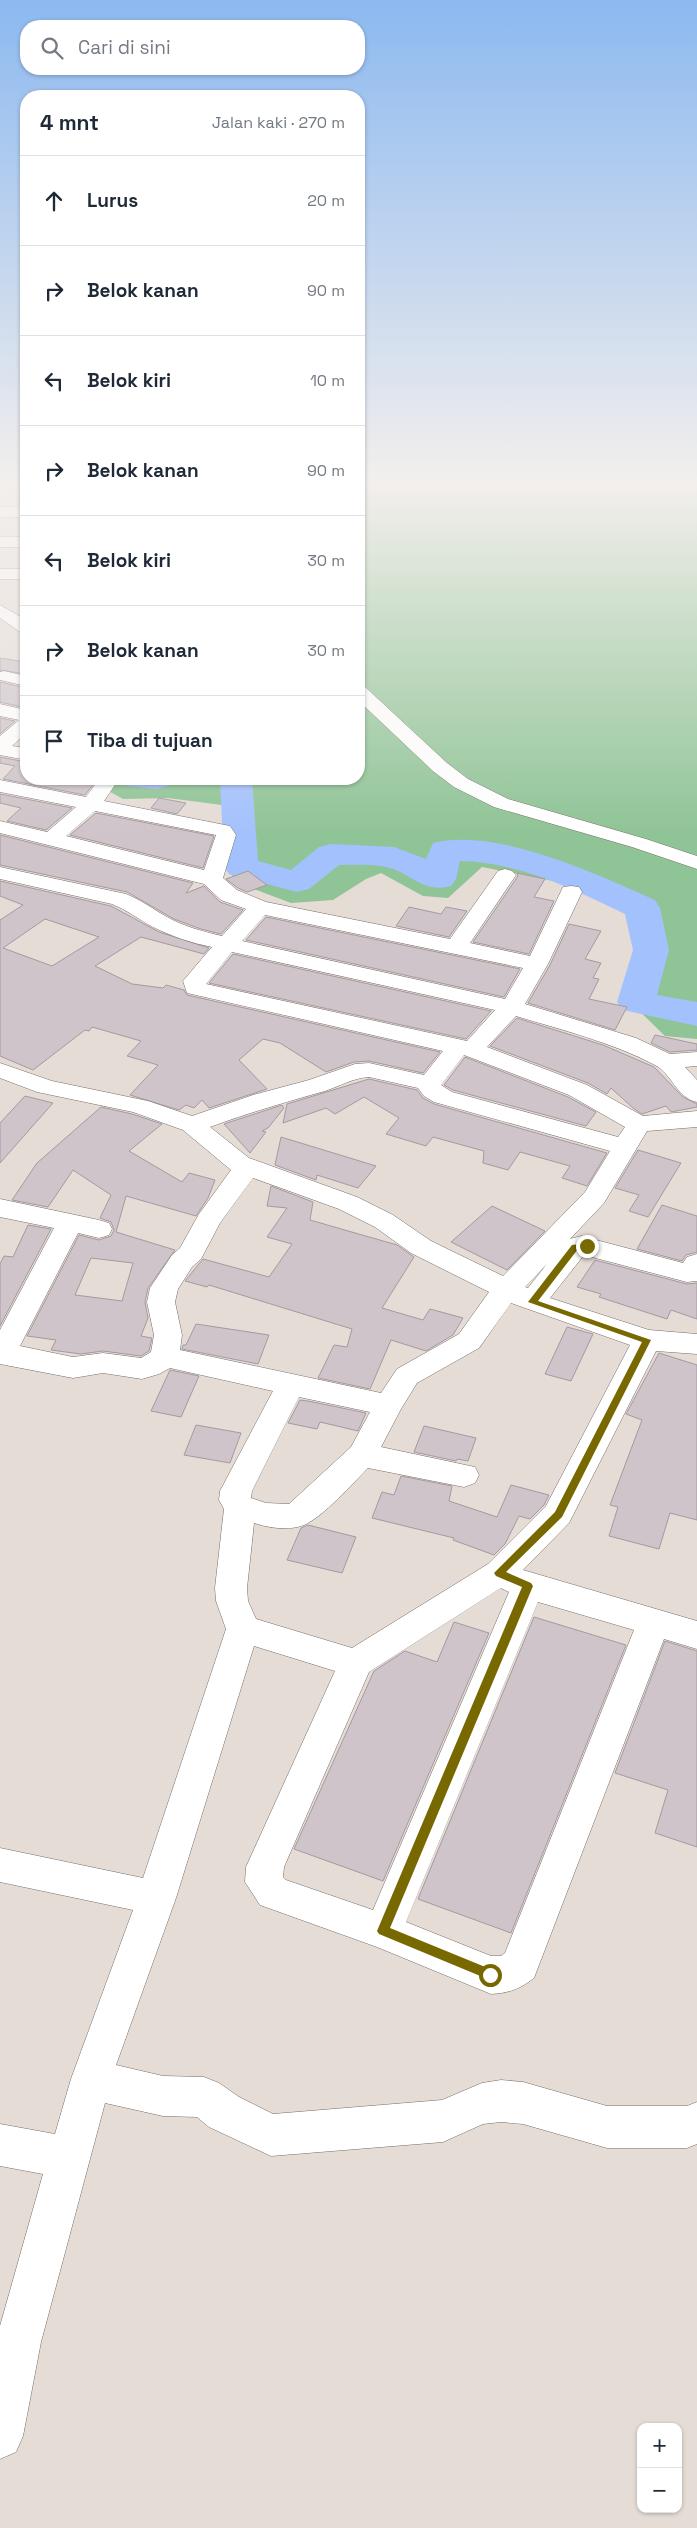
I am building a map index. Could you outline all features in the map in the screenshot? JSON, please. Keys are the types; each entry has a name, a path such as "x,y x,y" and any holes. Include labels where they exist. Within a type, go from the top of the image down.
{"street":[{"path":"0,605 18,605"},
{"path":"0,610 20,624"},
{"path":"4,676 20,680"},
{"path":"365,698 440,767 461,783 501,803 638,843 697,863"},
{"path":"0,710 20,715"},
{"path":"0,747 20,729"},
{"path":"0,747 20,752"},
{"path":"52,838 90,804 106,785"},
{"path":"0,786 226,831 212,879"},
{"path":"0,827 52,838 212,879 229,895 260,907 457,946 536,964"},
{"path":"0,873 118,899 136,906 160,922 200,938 511,1007 628,1043 666,1061 697,1095"},
{"path":"457,946 505,875"},
{"path":"192,1125 262,1100 355,1071 369,1070 427,1083 433,1080 511,1007 536,964 571,892"},
{"path":"260,907 194,981 195,988 465,1048 578,1090 639,1124 697,1119"},
{"path":"666,1061 697,1059"},
{"path":"0,1070 46,1088 139,1106 192,1125 240,1164 348,1203 384,1221 421,1248 532,1302 647,1340 697,1344"},
{"path":"427,1083 433,1091 443,1097 625,1148"},
{"path":"240,1507 266,1515 295,1516 362,1455 388,1406 407,1376 469,1341 506,1290 596,1197 639,1124"},
{"path":"70,1223 1,1354 70,1368 83,1368 100,1363 139,1369 150,1368 165,1357 168,1335 161,1302 164,1288 182,1261 192,1253 208,1220 247,1167"},
{"path":"0,1208 99,1229"},
{"path":"532,1302 575,1247 581,1245 688,1274 692,1273 697,1263"},
{"path":"383,1931 514,1580 558,1514 647,1340"},
{"path":"165,1357 388,1406"},
{"path":"0,2436 18,2342 91,2079 157,1898 160,1882 243,1629 232,1601 231,1588 240,1507 236,1500 236,1491 291,1384"},
{"path":"362,1455 464,1475"},
{"path":"653,1623 520,1964 508,1974 490,1975 383,1931 273,1893 264,1882 265,1867 356,1662 514,1580 697,1635"},
{"path":"243,1629 356,1662"},
{"path":"0,1864 157,1898"},
{"path":"91,2079 164,2096 204,2097 224,2112 271,2135 444,2122 482,2104 500,2101 523,2103 608,2127 687,2127 697,2123"},
{"path":"0,2145 70,2158"}],"green space":[{"path":"365,598 697,598 697,1039 665,1036 626,998 636,962 635,915 564,883 482,867 448,898 423,896 381,873 366,879 333,900 291,903 249,887 229,873 237,807 168,798 123,799 107,790 109,785 365,785"}],"building":[{"path":"0,658 20,661 20,673 0,670"},
{"path":"0,682 20,687 20,707 0,702"},
{"path":"0,718 15,721 0,734"},
{"path":"0,757 20,761 20,782 3,779 15,766 0,763"},
{"path":"34,785 93,785 85,795"},
{"path":"0,794 72,808 46,830 7,821 21,808 0,803"},
{"path":"159,798 186,803 177,814 151,808"},
{"path":"96,813 214,836 203,868 70,835"},
{"path":"0,835 193,883 186,893 204,886 220,902 243,910 221,934 201,929 174,919 127,892 0,865"},
{"path":"248,871 267,885 247,892 226,879"},
{"path":"517,873 545,879 534,897 554,901 529,954 473,942 518,876"},
{"path":"0,881 111,906 159,932 209,948 204,954 141,937 95,966 132,984 163,988 166,985 184,990 187,995 440,1052 423,1073 369,1061 354,1062 326,1072 280,1043 263,1039 239,1060 267,1089 209,1108 202,1100 194,1108 186,1105 179,1110 130,1095 158,1065 127,1056 141,1041 92,1027 89,1031 85,1030 33,1070 0,1056 0,920 23,905 0,896","holes":["45,919 99,937 52,966 3,948"]},
{"path":"409,907 441,914 446,907 467,911 449,937 396,926"},
{"path":"266,917 520,969 504,997 246,940"},
{"path":"569,924 601,931 585,959 601,963 593,978 599,979 589,999 627,1007 615,1030 528,1003 550,965"},
{"path":"233,954 491,1011 466,1039 209,983"},
{"path":"517,1018 603,1045 654,1067 683,1097 697,1104 697,1107 671,1112 666,1106 642,1114 611,1088 607,1094 588,1083 490,1046"},
{"path":"655,1035 697,1044 697,1050 670,1052 651,1043"},
{"path":"465,1057 568,1097 596,1112 586,1126 453,1090 444,1085"},
{"path":"369,1079 417,1090 423,1098 434,1104 607,1153 587,1186 562,1178 570,1166 520,1152 508,1170 483,1163 484,1151 433,1137 426,1146 386,1134 399,1118 364,1097 335,1114 326,1108 283,1123 287,1104"},
{"path":"25,1096 53,1103 0,1163 0,1123"},
{"path":"282,1105 284,1108 268,1128 262,1131 266,1132 250,1153 224,1124"},
{"path":"101,1107 132,1114 162,1124 129,1151 182,1182 189,1173 215,1180 208,1198 196,1216 126,1196 116,1232 175,1250 148,1288 145,1302 148,1318 141,1336 152,1338 149,1351 141,1356 103,1351 81,1354 51,1350 56,1340 27,1336 79,1235 99,1240 111,1236 114,1230 111,1222 100,1218 111,1195 73,1170 48,1207 12,1200 37,1163","holes":["91,1258 133,1263 122,1301 75,1295"]},
{"path":"281,1137 376,1166 358,1188 317,1175 316,1180 275,1165"},
{"path":"638,1150 681,1163 648,1217 629,1211 639,1195 615,1188"},
{"path":"271,1186 313,1202 310,1220 397,1245 414,1257 382,1308 423,1320 430,1309 463,1318 453,1335 426,1351 391,1340 370,1389 318,1378 334,1345 347,1347 352,1329 209,1285 207,1287 185,1281 203,1259 269,1277 292,1244 267,1237 287,1208 267,1206"},
{"path":"662,1205 697,1216 697,1252 686,1255 682,1261 637,1249"},
{"path":"492,1206 545,1231 507,1270 451,1242"},
{"path":"28,1225 51,1229 0,1326 0,1264 4,1256 13,1257"},
{"path":"595,1260 687,1284 697,1283 697,1319 671,1310 667,1319 599,1297 601,1294 577,1287"},
{"path":"196,1324 269,1335 258,1364 182,1349 183,1345 186,1345"},
{"path":"567,1327 593,1334 571,1381 545,1374"},
{"path":"659,1353 697,1365 697,1520 670,1513 659,1549 609,1536 618,1507 610,1505 642,1420 626,1414"},
{"path":"170,1370 199,1376 181,1417 151,1411"},
{"path":"300,1400 366,1413 358,1431 320,1422 317,1429 288,1423"},
{"path":"196,1425 241,1433 230,1463 184,1455"},
{"path":"424,1426 476,1438 468,1461 457,1459 456,1461 414,1452"},
{"path":"401,1476 452,1486 449,1501 497,1517 511,1485 549,1495 544,1505 530,1519 519,1516 505,1544 494,1555 453,1540 454,1538 372,1518 382,1492 394,1495"},
{"path":"308,1525 356,1537 342,1573 287,1560 301,1528"},
{"path":"534,1617 626,1645 511,1933 418,1899"},
{"path":"454,1622 489,1633 383,1881 294,1849 374,1671 405,1651 437,1662"},
{"path":"665,1641 697,1651 697,1847 655,1833 668,1790 615,1773"}],"waterway":[{"path":"236,785 241,867 297,882 331,854 394,857 439,879 445,850 486,851 568,874 642,908 651,950 636,1002 697,1014"}],"route":[{"path":"490,1975 383,1931 528,1586 499,1573 558,1514 647,1340 532,1302 575,1247 587,1246"}]}
